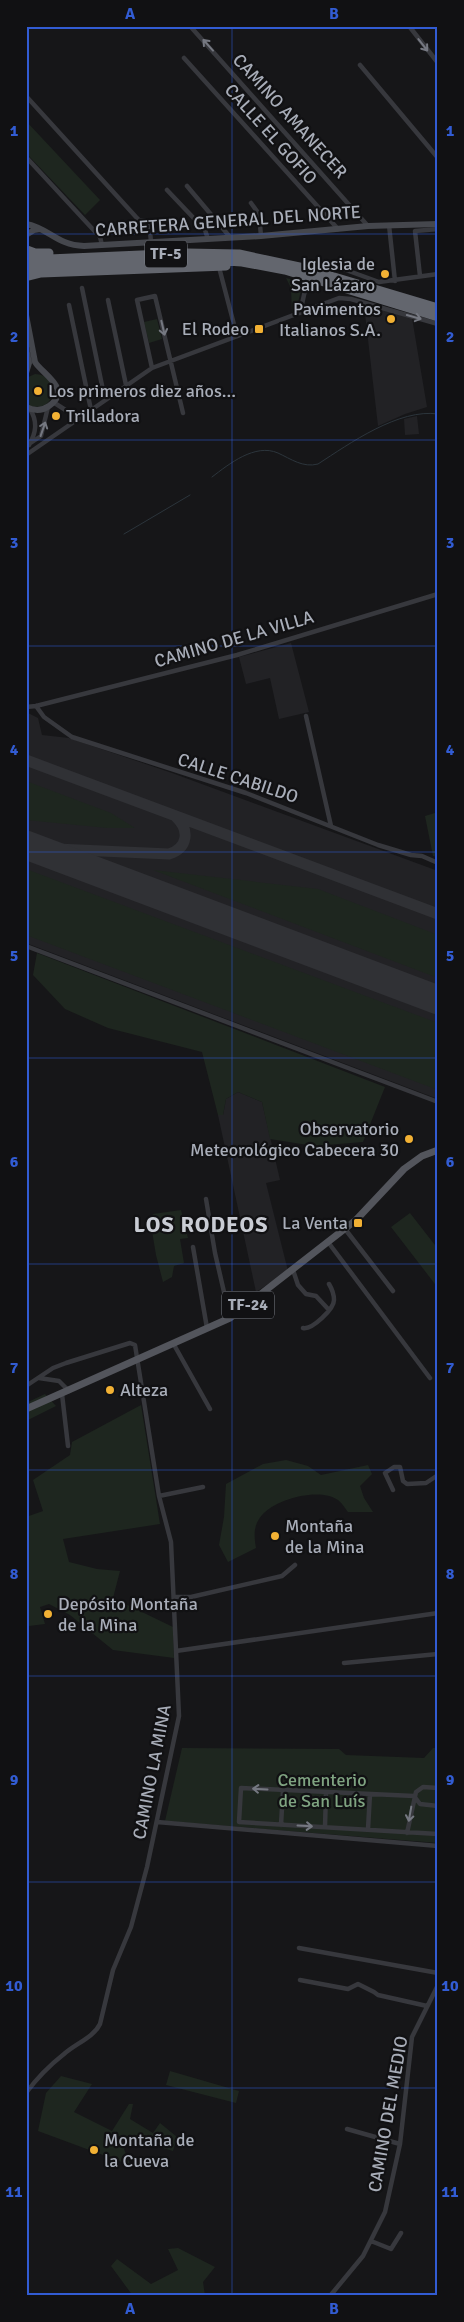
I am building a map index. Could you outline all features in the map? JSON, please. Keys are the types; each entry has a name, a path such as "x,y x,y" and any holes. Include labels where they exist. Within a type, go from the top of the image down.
{"highway":[{"path":"27,253 214,249 267,256 295,262 304,268 438,308"},
{"path":"28,273 225,266 273,272 310,282 324,282 438,317"}],"main road":[{"name":"CARRETERA GENERAL DEL NORTE","path":"26,224 40,229 56,240 72,246 226,236 261,236 368,226 389,225 414,228 438,224"},
{"path":"26,235 40,229"},
{"path":"27,253 33,262 28,273"},
{"path":"26,315 35,362 52,377 56,387 51,404 43,409 28,408"},
{"path":"26,350 29,363 26,373"},
{"path":"26,373 34,370 43,371"},
{"name":"TF-24","path":"26,1410 230,1318 294,1270 363,1214 404,1169 422,1156 438,1150"}],"street":[{"name":"CAMINO AMANECER","path":"190,26 368,226"},
{"path":"409,26 438,63"},
{"name":"CALLE EL GOFIO","path":"184,58 338,229"},
{"path":"360,65 438,158"},
{"path":"26,96 136,217 139,220 149,221 151,242"},
{"path":"26,157 100,237 102,245"},
{"path":"186,186 226,236"},
{"path":"168,190 205,230 208,238"},
{"path":"251,203 259,214 261,236"},
{"path":"389,225 395,281"},
{"path":"420,276 414,228 438,229"},
{"path":"300,313 305,285 312,264 324,262 379,282 438,274"},
{"path":"220,271 237,336"},
{"path":"82,288 105,400"},
{"path":"152,368 137,300 156,296 183,413"},
{"path":"26,455 152,368 344,298 438,324"},
{"path":"108,300 126,385"},
{"path":"69,305 91,410"},
{"path":"27,446 35,442 44,431 51,404 78,418"},
{"path":"27,446 36,430 35,419 28,408"},
{"name":"CAMINO DE LA VILLA","path":"26,707 237,655 438,594"},
{"name":"CALLE CABILDO","path":"36,706 44,717 72,737 246,793 378,845 411,855 422,856 438,863"},
{"path":"306,716 332,826"},
{"path":"26,946 438,1102"},
{"path":"206,1199 230,1318"},
{"path":"345,1229 393,1291"},
{"path":"328,1242 430,1378"},
{"path":"193,1247 207,1328"},
{"path":"294,1270 300,1288 306,1294 316,1296 329,1310"},
{"path":"303,1328 311,1328 329,1310 334,1301 329,1284"},
{"path":"27,1384 66,1363 130,1343 135,1345 137,1359"},
{"path":"173,1343 210,1409"},
{"name":"CAMINO LA MINA","path":"26,2093 41,2074 64,2054 97,2031 113,1970 131,1926 158,1822 179,1716 171,1542 159,1496 137,1359"},
{"path":"39,1378 59,1381 65,1392 68,1446"},
{"path":"394,1490 385,1473 394,1467 400,1467 403,1481 407,1484 426,1483 438,1475"},
{"path":"159,1496 203,1487"},
{"path":"175,1598 191,1597 282,1576 294,1565"},
{"path":"176,1651 438,1613"},
{"path":"344,1663 438,1654"},
{"path":"407,1833 414,1796 418,1790 423,1787 438,1788"},
{"path":"414,1796 241,1788 239,1822 438,1834"},
{"path":"281,1825 283,1790"},
{"path":"325,1827 326,1792"},
{"path":"368,1829 370,1794"},
{"path":"414,1796 420,1804 438,1806"},
{"path":"158,1822 438,1846"},
{"path":"299,1948 438,1972"},
{"path":"300,1980 348,1990 358,1984 378,1995 427,2006"},
{"name":"CAMINO DEL MEDIO","path":"330,2296 363,2256 385,2212 400,2144 412,2037 437,1986"},
{"path":"347,2129 400,2144"},
{"path":"371,2241 391,2249 401,2233"}],"shaded area":[{"path":"364,305 412,318 427,407 378,426"},
{"path":"417,416 419,434 405,435 404,419"},
{"path":"291,643 309,712 279,719 270,678 246,684 239,657"},
{"path":"26,712 38,718 42,735 69,738 172,773 438,871 438,1099 26,943"},
{"path":"238,1092 262,1102 280,1180 266,1183 288,1271 256,1292 218,1115 223,1115 226,1099"}],"green space":[{"path":"26,121 100,200 85,215 26,153"},
{"path":"286,278 303,282 297,307 292,313 291,288"},
{"path":"157,319 162,339 149,343 144,322"},
{"path":"35,374 44,376 53,388 49,401 43,406 36,407 26,404 26,378"},
{"path":"26,781 111,813 135,828 107,828 26,820"},
{"path":"438,812 438,857 433,856 425,816"},
{"path":"26,869 438,1023 438,1090 26,935"},
{"path":"153,870 318,889 438,935 438,978"},
{"path":"37,953 385,1087 363,1142 314,1146 270,1139 262,1102 238,1092 226,1099 223,1115 218,1115 202,1052 108,1028 65,1009 33,975"},
{"path":"181,1210 188,1238 180,1239 184,1263 174,1266 172,1277 163,1282 150,1219 153,1214"},
{"path":"410,1213 438,1249 438,1288 391,1227"},
{"path":"45,1394 56,1406 26,1421 26,1403"},
{"path":"141,1405 160,1524 63,1539 69,1562 97,1569 120,1571 113,1598 173,1627 174,1658 113,1650 70,1615 49,1604 40,1607 45,1624 29,1626 26,1622 26,1517 43,1511 33,1480 70,1455 72,1442"},
{"path":"286,1460 308,1466 321,1475 368,1465 372,1474 360,1486 364,1498 373,1512 348,1512 338,1500 330,1496 309,1495 287,1500 269,1509 259,1519 255,1531 256,1548 228,1562 219,1545 224,1517 226,1484 263,1464"},
{"name":"Cementerio de San Luís","path":"182,1748 339,1749 346,1755 424,1758 433,1748 438,1748 438,1843 165,1821"},
{"path":"170,2071 239,2091 236,2103 166,2085"},
{"path":"61,2076 92,2084 74,2112 112,2131 129,2104 133,2104 130,2119 153,2133 160,2123 177,2137 173,2151 130,2138 124,2149 130,2165 38,2131 46,2093"},
{"path":"178,2248 215,2267 203,2282 205,2296 133,2296 111,2266 117,2259 151,2284 178,2270 168,2249"}],"waterway":[{"path":"212,477 243,456 260,451 278,453 302,464 318,464 359,438 391,422 407,416 438,414"},
{"path":"124,534 190,495"}],"taxiway":[{"path":"26,760 438,914"},
{"path":"34,848 169,854 180,848 185,838 183,827 176,817"}],"runway":[{"path":"26,845 438,1000"}],"place":[{"name":"Iglesia de San Lázaro","path":"385,274"},
{"name":"Pavimentos Italianos S.A.","path":"391,319"},
{"name":"El Rodeo","path":"259,329"},
{"name":"Los primeros diez años...","path":"38,391"},
{"name":"Trilladora","path":"56,416"},
{"name":"Observatorio Meteorológico Cabecera 30","path":"409,1139"},
{"name":"La Venta","path":"358,1223"},
{"name":"Alteza","path":"110,1390"},
{"name":"Montaña de la Mina","path":"275,1536"},
{"name":"Depósito Montaña de la Mina","path":"48,1614"},
{"name":"Montaña de la Cueva","path":"94,2150"}],"district":[{"name":"LOS RODEOS","path":"201,1224"}]}
